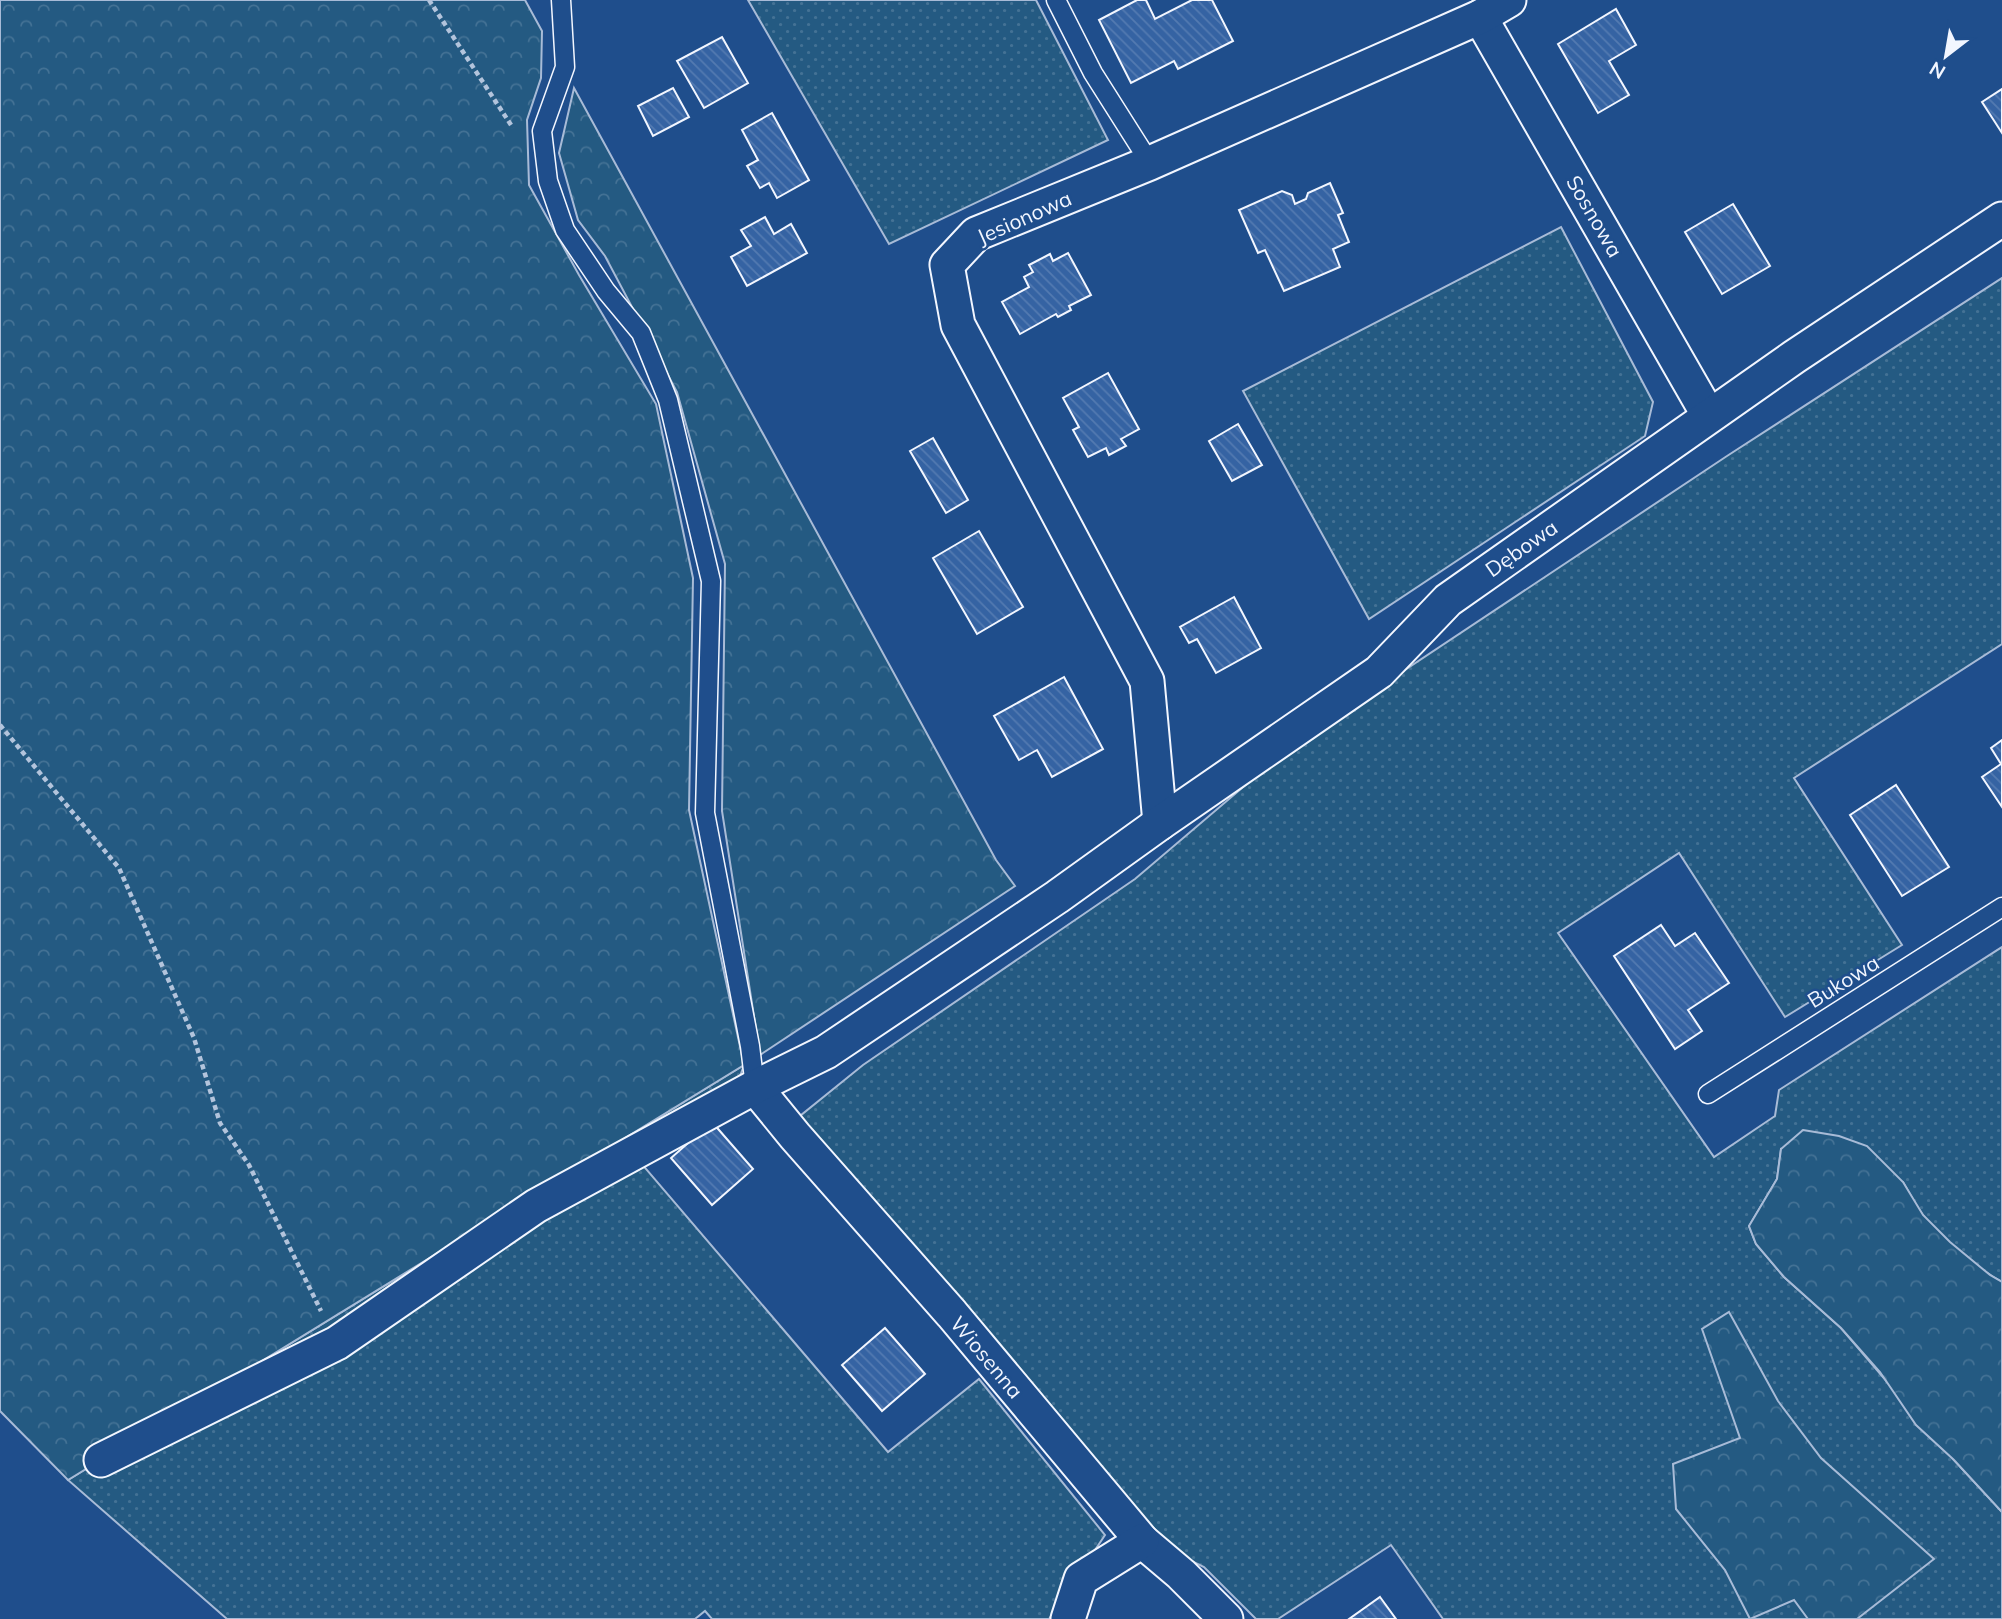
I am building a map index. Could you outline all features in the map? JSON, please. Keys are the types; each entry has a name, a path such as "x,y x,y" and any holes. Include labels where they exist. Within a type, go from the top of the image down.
{"street":[{"name":"Jesionowa","path":"1160,823 1147,681 958,325 947,265 976,234 1150,163 1480,17 1509,0"},
{"name":"Sosnowa","path":"1480,17 1709,416"},
{"name":"Dębowa","path":"101,1460 337,1343 536,1206 755,1087 826,1052 1057,897 1378,672 1448,600 1794,357 2002,219"},
{"name":"Wiosenna","path":"755,1087 794,1136 952,1314 1142,1541 1181,1574 1226,1619"},
{"path":"1068,1619 1081,1579 1142,1541"}],"lane":[{"path":"561,0 565,67 542,131 548,181 565,230 606,291 641,333 668,400 711,581 705,813 750,1046 755,1087"},
{"path":"1055,0 1093,73 1150,163"},
{"name":"Bukowa","path":"1708,1094 2002,907"}],"path":[{"path":"429,0 548,181"},
{"path":"0,725 118,868 194,1038 220,1122 250,1166 337,1343"}],"green space":[{"path":"0,0 525,0 542,31 541,78 527,120 529,185 656,404 693,578 689,810 744,1065 68,1480 0,1411"},
{"path":"748,0 1036,0 1108,140 889,244"},
{"path":"574,88 996,860 1015,886 760,1055 722,811 725,564 677,392 605,256 578,220 559,153"},
{"path":"1561,227 1653,402 1645,436 1369,619 1243,391"},
{"path":"2002,278 2002,644 1794,778 1902,945 1785,1017 1679,853 1558,933 1714,1157 1775,1116 1779,1090 2002,947 2002,1282 1970,1261 1930,1224 1903,1182 1781,1149 1777,1179 1749,1226 1756,1244 1784,1277 1841,1328 2002,1512 2002,1619 1443,1619 1391,1545 1278,1619 1256,1619 1204,1567 1157,1544 800,1116 863,1065 1135,879 1295,743 1727,456"},
{"path":"744,1065 738,1082 640,1162 888,1452 979,1379 1105,1535 1049,1619 712,1619 705,1611 695,1619 227,1619 68,1480"},
{"path":"1803,1130 1839,1136 1867,1146 1903,1182 1923,1215 1950,1242 2002,1282 2002,1512 1954,1460 1916,1425 1880,1372 1841,1328 1784,1277 1756,1244 1749,1226 1777,1179 1781,1149"},
{"path":"1729,1312 1778,1401 1821,1458 1934,1559 1857,1619 1808,1619 1794,1600 1750,1619 1725,1570 1676,1509 1673,1464 1740,1438 1702,1329"}],"building":[{"path":"1137,0 1146,0 1155,19 1192,0 1212,0 1233,41 1178,69 1174,61 1131,83 1099,20"},
{"path":"1616,9 1636,45 1609,61 1629,95 1598,113 1558,44"},
{"path":"722,37 748,83 704,108 677,61"},
{"path":"673,88 689,117 653,136 638,106"},
{"path":"2002,89 2002,133 1982,102"},
{"path":"772,113 809,180 777,198 769,183 760,188 747,166 758,160 742,130"},
{"path":"1330,183 1343,213 1338,215 1349,242 1333,249 1340,267 1284,291 1265,250 1258,253 1239,210 1282,191 1292,195 1295,204 1306,199 1308,193"},
{"path":"1733,204 1770,266 1722,294 1685,232"},
{"path":"765,217 774,234 791,224 807,253 747,286 731,257 751,246 741,230"},
{"path":"1068,253 1091,295 1069,306 1071,310 1058,317 1056,314 1020,334 1002,302 1029,287 1024,277 1033,272 1029,265 1050,254 1053,261"},
{"path":"1108,373 1139,429 1121,439 1126,446 1109,455 1106,448 1088,457 1073,430 1079,427 1063,398"},
{"path":"1238,424 1262,465 1232,481 1209,441"},
{"path":"933,438 968,500 946,513 910,451"},
{"path":"979,531 1023,607 977,634 933,558"},
{"path":"1234,597 1261,648 1216,673 1197,639 1189,643 1180,627"},
{"path":"1064,677 1103,749 1052,777 1037,750 1019,760 994,716"},
{"path":"2002,740 2002,807 1982,777 2001,764 1991,748"},
{"path":"1896,785 1949,867 1902,896 1850,815"},
{"path":"1661,925 1675,946 1695,933 1729,983 1688,1010 1702,1031 1675,1049 1614,956"},
{"path":"712,1122 753,1169 712,1205 671,1158"},
{"path":"885,1328 925,1374 882,1411 842,1365"},
{"path":"1380,1597 1396,1619 1349,1619"}]}
